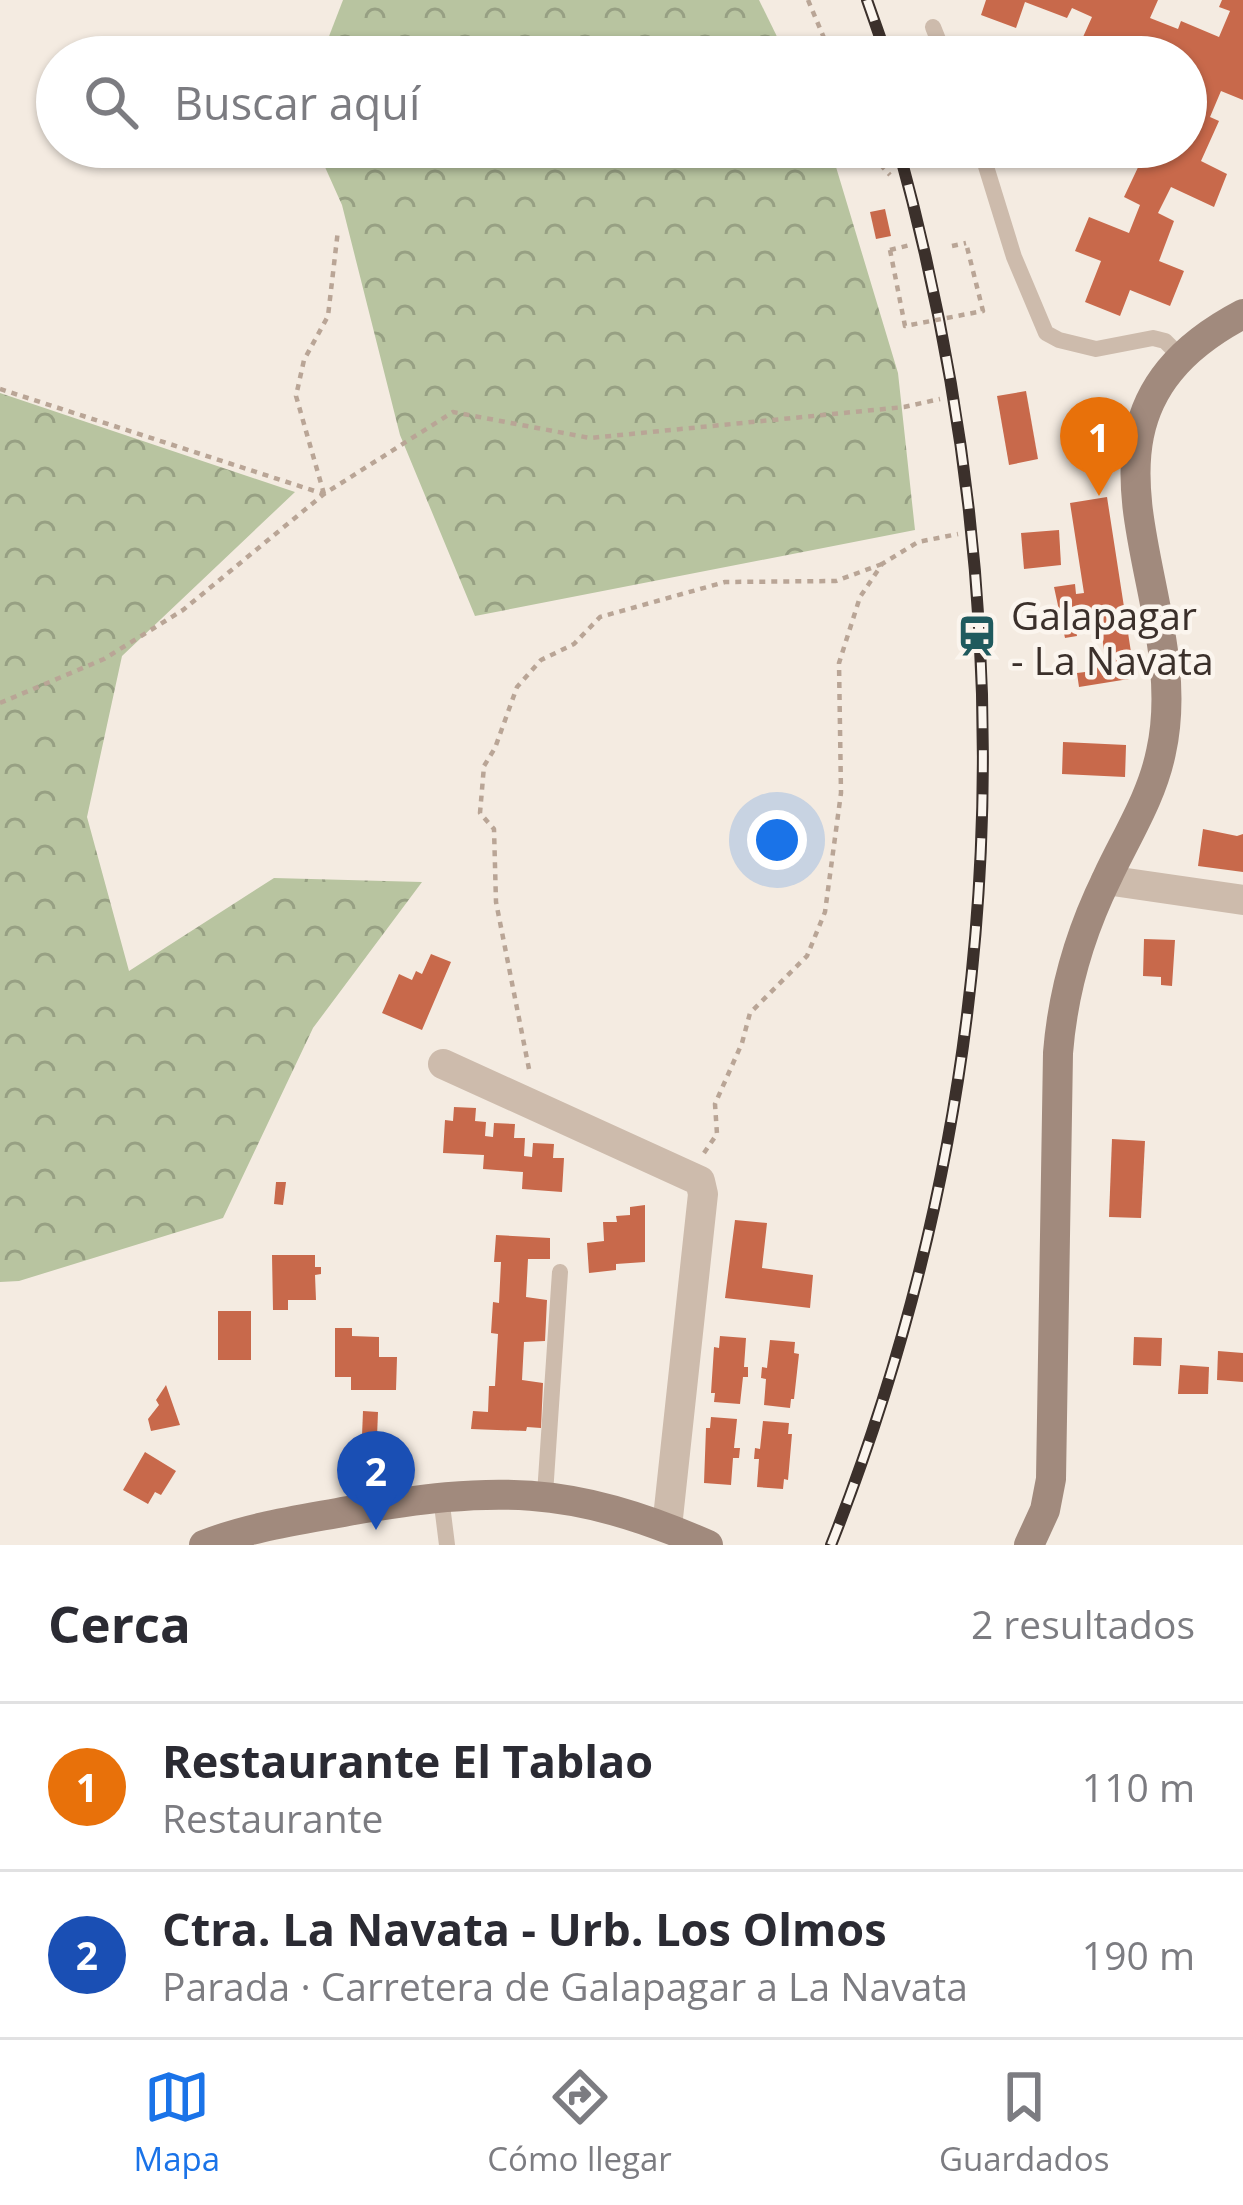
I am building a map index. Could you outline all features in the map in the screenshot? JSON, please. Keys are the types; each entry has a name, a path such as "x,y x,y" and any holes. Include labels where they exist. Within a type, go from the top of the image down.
{"main road":[{"path":"1029,1545 1046,1510 1051,1479 1060,1024 1078,944 1156,772 1164,736 1164,681 1134,466 1144,419 1181,357 1212,330 1243,314"},
{"path":"204,1545 286,1534 441,1497 544,1494 617,1509 708,1545"}],"street":[{"path":"1106,880 1243,900"},
{"path":"443,1064 700,1181 703,1194 667,1527"}],"lane":[{"path":"933,27 937,36"},
{"path":"986,168 1014,257 1046,333 1096,349 1154,338 1165,340 1181,357"},
{"path":"544,1494 560,1272"},
{"path":"441,1497 447,1545"}],"path":[{"path":"808,0 823,36"},
{"path":"884,168 890,175"},
{"path":"324,494 296,396 304,360 328,316 338,230"},
{"path":"910,245 890,250 905,326 983,311 966,243 952,246"},
{"path":"0,389 324,494"},
{"path":"0,703 104,659 183,610 324,494 453,412 590,438 904,407 940,399"},
{"path":"536,1104 496,902 494,829 480,813 484,766 517,687 541,660 574,644 600,616 725,582 836,581 882,564 918,542 958,534"},
{"path":"689,1175 717,1134 716,1105 751,1013 807,956 826,912 841,793 839,663 860,597 882,564"}],"green space":[{"path":"343,0 759,0 777,36 329,36"},
{"path":"325,168 836,168 898,373 915,530 475,616 400,435 342,205"},
{"path":"0,393 295,492 122,656 87,817 129,971 274,878 422,882 313,1028 223,1218 19,1281 0,1282"}],"building":[{"path":"986,0 1158,0 1150,18 1178,29 1181,21 1219,37 1230,11 1219,7 1222,0 1243,0 1243,100 1221,91 1210,117 1219,121 1207,148 1207,36 1083,36 1092,17 1072,8 1067,18 1025,2 1016,28 981,15"},
{"path":"1207,164 1227,174 1214,207 1171,187 1158,213 1174,221 1159,261 1184,271 1170,306 1130,290 1120,316 1085,302 1101,261 1075,251 1089,217 1129,233 1140,205 1124,197 1138,168 1207,168"},
{"path":"885,209 891,236 876,239 870,212"},
{"path":"1026,391 1038,459 1009,465 997,396"},
{"path":"1107,497 1135,678 1079,687 1077,673 1106,663 1100,623 1076,627 1077,636 1065,638 1054,587 1075,584 1076,594 1084,593 1070,503"},
{"path":"1059,530 1061,565 1024,569 1021,533"},
{"path":"1063,742 1126,745 1125,777 1062,774"},
{"path":"1203,829 1243,834 1243,872 1198,866"},
{"path":"1144,939 1175,940 1172,986 1161,985 1161,977 1143,976"},
{"path":"431,954 451,962 422,1030 382,1013 399,974 412,980 416,971 422,974"},
{"path":"454,1107 476,1108 475,1121 486,1122 485,1136 493,1137 494,1123 515,1124 514,1138 525,1138 524,1156 532,1157 533,1143 554,1144 553,1158 564,1158 562,1192 522,1189 523,1172 483,1169 484,1155 443,1153 445,1120 453,1121"},
{"path":"1112,1139 1145,1141 1141,1218 1109,1217"},
{"path":"276,1182 286,1182 283,1205 274,1204"},
{"path":"645,1205 645,1262 616,1264 616,1270 589,1273 587,1243 604,1241 603,1222 617,1222 616,1216 630,1215 630,1207"},
{"path":"735,1220 767,1223 762,1268 813,1275 810,1308 725,1298"},
{"path":"496,1235 550,1238 550,1259 528,1259 526,1297 547,1300 545,1341 524,1342 522,1380 543,1383 541,1428 527,1427 526,1431 471,1429 473,1411 488,1412 489,1386 495,1386 498,1334 491,1333 493,1302 499,1303 501,1262 494,1262"},
{"path":"272,1255 315,1255 315,1267 321,1267 321,1274 315,1275 316,1300 288,1300 288,1310 273,1310"},
{"path":"218,1311 251,1311 251,1360 218,1360"},
{"path":"335,1328 352,1328 352,1336 379,1337 379,1357 397,1357 396,1390 351,1390 351,1377 335,1377"},
{"path":"720,1336 746,1338 748,1377 743,1377 740,1404 714,1402 715,1393 711,1393 714,1347 719,1348"},
{"path":"1134,1337 1162,1338 1161,1366 1133,1365"},
{"path":"770,1340 795,1342 794,1353 799,1354 790,1408 764,1405 762,1367 767,1368"},
{"path":"1218,1351 1243,1353 1243,1382 1217,1380"},
{"path":"1180,1365 1209,1367 1208,1394 1178,1394"},
{"path":"166,1385 180,1425 151,1431 148,1419"},
{"path":"363,1411 378,1412 377,1437 362,1436"},
{"path":"711,1417 737,1419 734,1448 740,1448 739,1458 733,1458 731,1485 704,1483 706,1428 710,1428"},
{"path":"763,1421 789,1423 788,1480 784,1479 783,1489 757,1487 755,1448 760,1449"},
{"path":"145,1452 176,1471 161,1495 155,1492 148,1504 123,1490"}],"railway":[{"path":"867,0 880,36"},
{"path":"831,1545 891,1373 936,1200 966,1026 981,852 981,676 968,500 940,324 903,168"}],"place":[{"name":"Restaurante El Tablao","path":"1099,496"},
{"name":"Galapagar - La Navata","path":"977,636"},
{"name":"Ctra. La Navata - Urb. Los Olmos","path":"376,1530"}]}
